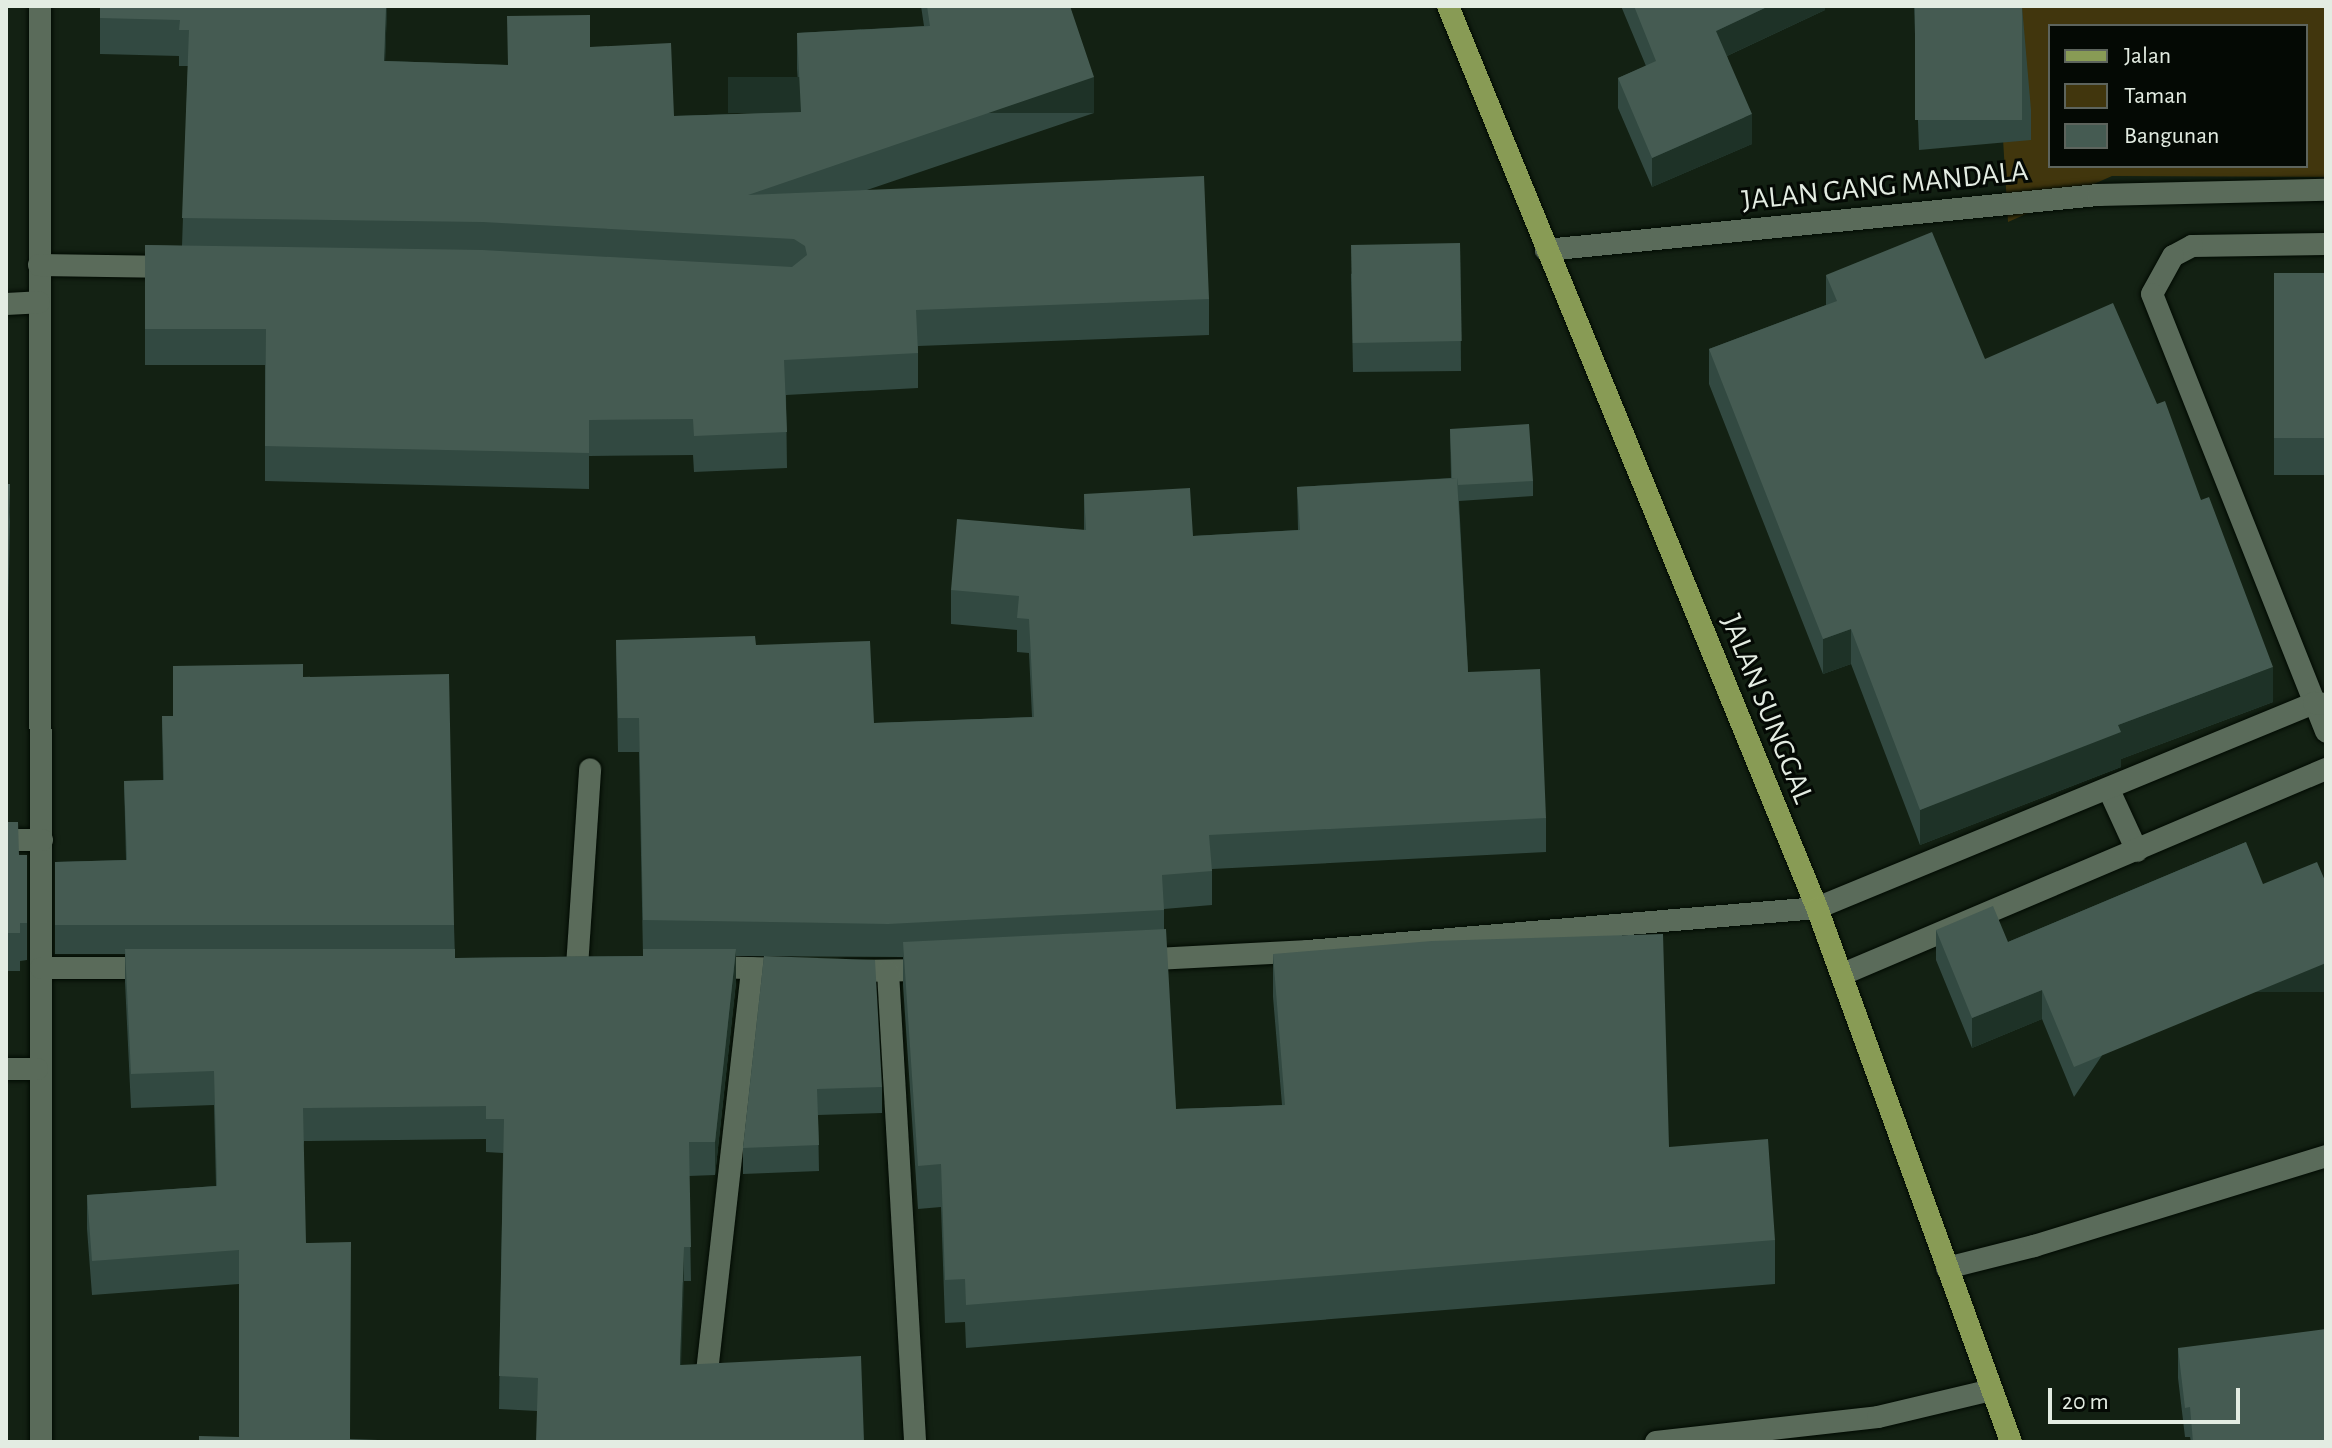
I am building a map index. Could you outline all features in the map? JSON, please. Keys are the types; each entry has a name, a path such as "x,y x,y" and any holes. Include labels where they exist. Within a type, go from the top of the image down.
{"main road":[{"name":"JALAN SUNGGAL","path":"1448,6 1843,974 2011,1442"}],"street":[{"path":"40,6 42,840 37,1069 41,1442"},
{"name":"JALAN GANG MANDALA","path":"1546,250 2098,195 2326,190"},
{"path":"2326,244 2192,246 2173,256 2152,294 2320,703 2326,732"},
{"path":"39,265 197,267"},
{"path":"6,304 39,302"},
{"path":"1106,961 1308,951 1817,908 2320,703"},
{"path":"546,967 585,967 590,769"},
{"path":"1843,974 2326,769"},
{"path":"2109,790 2137,851"},
{"path":"6,840 42,840"},
{"path":"688,967 888,972 950,969"},
{"path":"41,968 183,968"},
{"path":"707,1372 752,968"},
{"path":"888,972 915,1442"},
{"path":"6,1069 37,1069"},
{"path":"1947,1268 2326,1156"},
{"path":"1656,1442 1878,1417 1991,1390"}],"green space":[{"path":"1995,6 2326,6 2326,177 2112,176 2008,222"}],"building":[{"path":"100,6 386,6 384,61 508,65 507,16 590,15 590,47 671,43 674,116 801,112 797,33 930,26 927,6 1070,6 1094,77 748,195 1204,176 1209,299 916,310 918,353 784,360 787,432 694,436 693,419 589,420 589,453 265,446 266,329 145,329 145,245 482,250 792,267 807,255 805,246 794,239 483,222 182,218 189,30 179,30 180,20 100,18"},
{"path":"1634,6 1769,6 1716,31 1752,114 1652,158 1618,78 1656,61"},
{"path":"1915,6 2022,6 2022,120 1915,120"},
{"path":"1932,232 1985,359 2113,303 2157,404 2165,401 2201,500 2209,497 2273,667 2118,725 2121,732 1920,810 1851,629 1823,639 1709,349 1837,301 1826,275"},
{"path":"1460,243 1462,341 1353,343 1351,245"},
{"path":"2274,273 2326,273 2326,438 2274,438"},
{"path":"1529,424 1533,481 1458,485 1457,478 1452,478 1450,429"},
{"path":"1457,478 1468,672 1540,669 1546,818 1209,835 1212,871 1162,875 1164,910 888,924 643,920 639,718 618,718 616,640 755,636 756,645 870,641 874,723 1034,717 1029,619 1017,618 1019,596 951,590 957,519 1086,530 1084,494 1190,488 1193,536 1300,530 1297,487"},
{"path":"6,484 10,484 7,637 6,637"},
{"path":"303,664 303,677 449,674 454,925 55,925 55,862 127,860 124,781 164,780 162,716 173,716 173,666"},
{"path":"6,822 18,822 19,855 27,855 27,923 20,923 20,933 6,933"},
{"path":"2246,842 2263,884 2317,862 2326,883 2326,963 2074,1067 2042,990 1972,1018 1936,930 1993,906 2008,942"},
{"path":"1166,929 1176,1109 1285,1105 1273,954 1432,941 1663,934 1669,1147 1768,1139 1775,1240 966,1305 965,1279 945,1280 941,1164 918,1166 903,942"},
{"path":"125,949 455,949 455,958 643,956 643,949 736,949 715,1142 689,1142 691,1247 684,1247 680,1365 861,1356 864,1442 536,1442 538,1378 499,1376 504,1119 486,1119 486,1106 303,1108 306,1243 351,1242 350,1439 435,1442 199,1442 199,1436 239,1437 239,1250 92,1261 87,1195 217,1186 214,1071 131,1074"},
{"path":"764,956 875,960 882,1087 817,1089 819,1145 743,1148"},
{"path":"2326,1329 2326,1442 2193,1442 2190,1407 2185,1408 2178,1348"}]}
